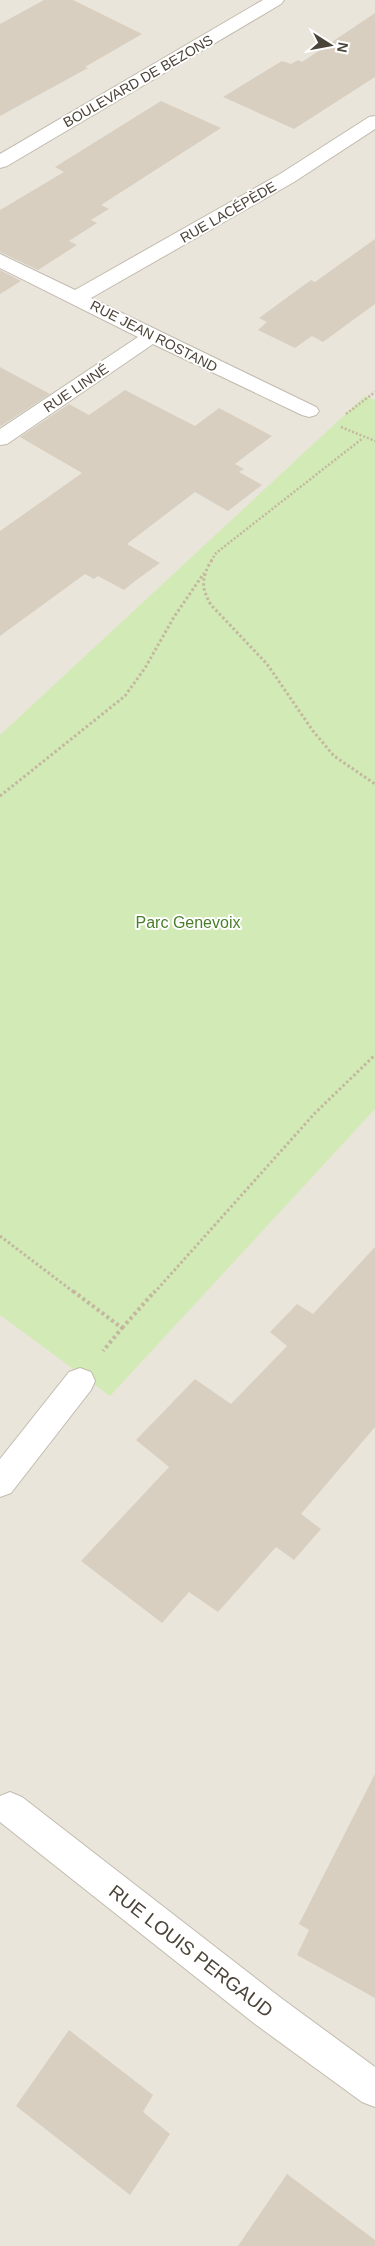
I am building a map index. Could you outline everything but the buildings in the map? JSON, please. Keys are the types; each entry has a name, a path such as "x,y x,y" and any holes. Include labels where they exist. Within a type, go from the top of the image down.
{"street":[{"name":"BOULEVARD DE BEZONS","path":"0,162 275,0"},
{"name":"RUE LACÉPÈDE","path":"78,297 287,178 375,121"},
{"name":"RUE JEAN ROSTAND","path":"0,260 309,412"},
{"name":"RUE LINNÉ","path":"0,439 152,336"},
{"path":"0,1483 80,1381"},
{"name":"RUE LOUIS PERGAUD","path":"10,1810 268,2011 375,2089"}],"path":[{"path":"340,418 375,392"},
{"path":"0,796 125,696 145,668 174,617 216,554 363,438"},
{"path":"205,572 202,587 210,603 257,652 281,682 314,732 335,757 375,784"},
{"path":"80,1381 122,1328 315,1113 375,1055"},
{"path":"0,1236 122,1328"}],"shaded area":[{"path":"0,0 375,0 375,2246 0,2246"}],"green space":[{"name":"Parc Genevoix","path":"365,396 375,400 375,1109 110,1396 0,1315 0,735"}]}
